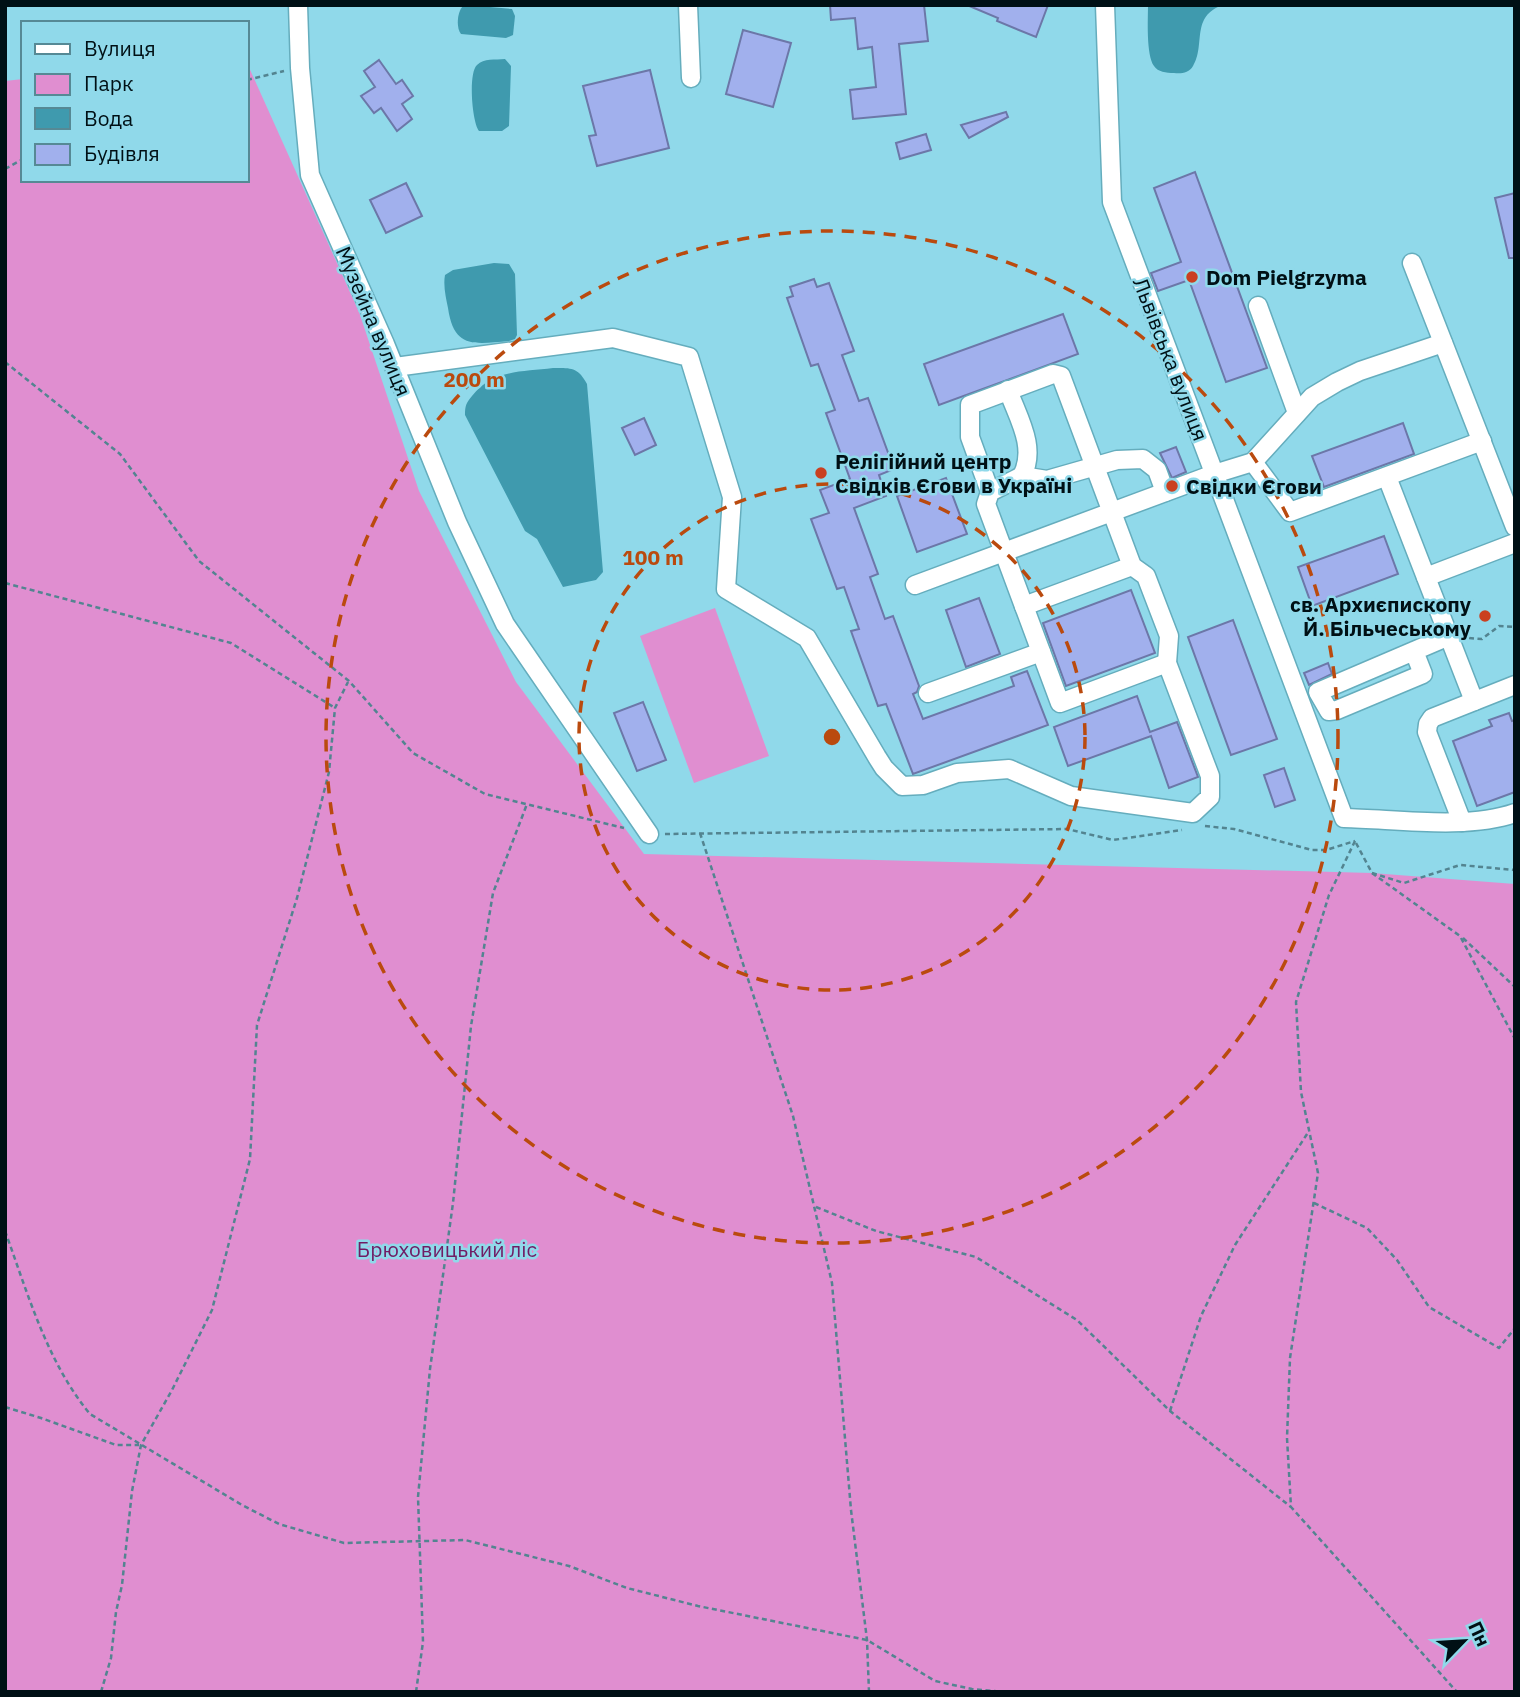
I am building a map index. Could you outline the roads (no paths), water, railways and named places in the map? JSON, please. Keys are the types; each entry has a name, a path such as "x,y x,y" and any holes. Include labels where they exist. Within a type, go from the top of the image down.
{"street":[{"name":"Музейна вулиця","path":"298,5 300,68 310,174 395,367 457,522 505,624 649,834"},
{"path":"688,5 691,78"},
{"name":"Львівська вулиця","path":"1105,5 1112,202 1344,818 1462,822"},
{"path":"1412,263 1515,527"},
{"path":"1258,306 1297,413"},
{"path":"395,367 613,338 689,357 732,497 726,589 807,638 884,768 902,786 923,785 983,769 1009,769 1071,796 1193,813 1210,797 1210,776 1167,663 1169,636 1146,576 1132,566 1061,376 1053,374 970,405 970,437 990,492 986,504 1060,703 1167,663"},
{"path":"915,585 1253,462 1312,397 1349,376 1443,343"},
{"path":"1008,390 1029,445 1028,464 1022,476"},
{"path":"1253,462 1290,512 1482,441"},
{"path":"990,492 1022,476 1046,480 1116,460 1143,459 1157,470 1165,492"},
{"path":"1387,477 1474,701"},
{"path":"1426,577 1515,543"},
{"path":"1024,606 1132,566"},
{"path":"1299,700 1449,636"},
{"path":"1318,692 1329,711 1337,710 1423,674 1414,651"},
{"path":"928,693 1041,652"},
{"path":"1515,685 1432,718 1427,732 1462,822 1494,820 1515,813"}],"water":[{"path":"1148,5 1223,5 1206,16 1200,32 1197,58 1189,70 1168,73 1154,66 1149,46"},
{"path":"463,6 512,9 515,16 513,35 506,38 461,34 458,16"},
{"path":"505,59 511,66 509,126 502,131 479,131 474,118 472,98 474,70 483,61"},
{"path":"494,263 509,264 515,274 517,335 509,341 468,341 455,331 451,321 445,292 445,275 453,270"},
{"path":"553,368 573,370 580,374 587,384 603,572 596,580 563,587 537,539 525,531 465,415 468,401 489,381 509,373"}],"place":[{"name":"Dom Pielgrzyma","path":"1192,277"},
{"name":"Релігійний центр Свідків Єгови в Україні","path":"821,473"},
{"name":"Свідки Єгови","path":"1172,486"},
{"name":"св. Архиєпископу Й. Більчеському","path":"1485,616"}],"park label":[{"name":"Брюховицький ліс","path":"447,1249"}]}
